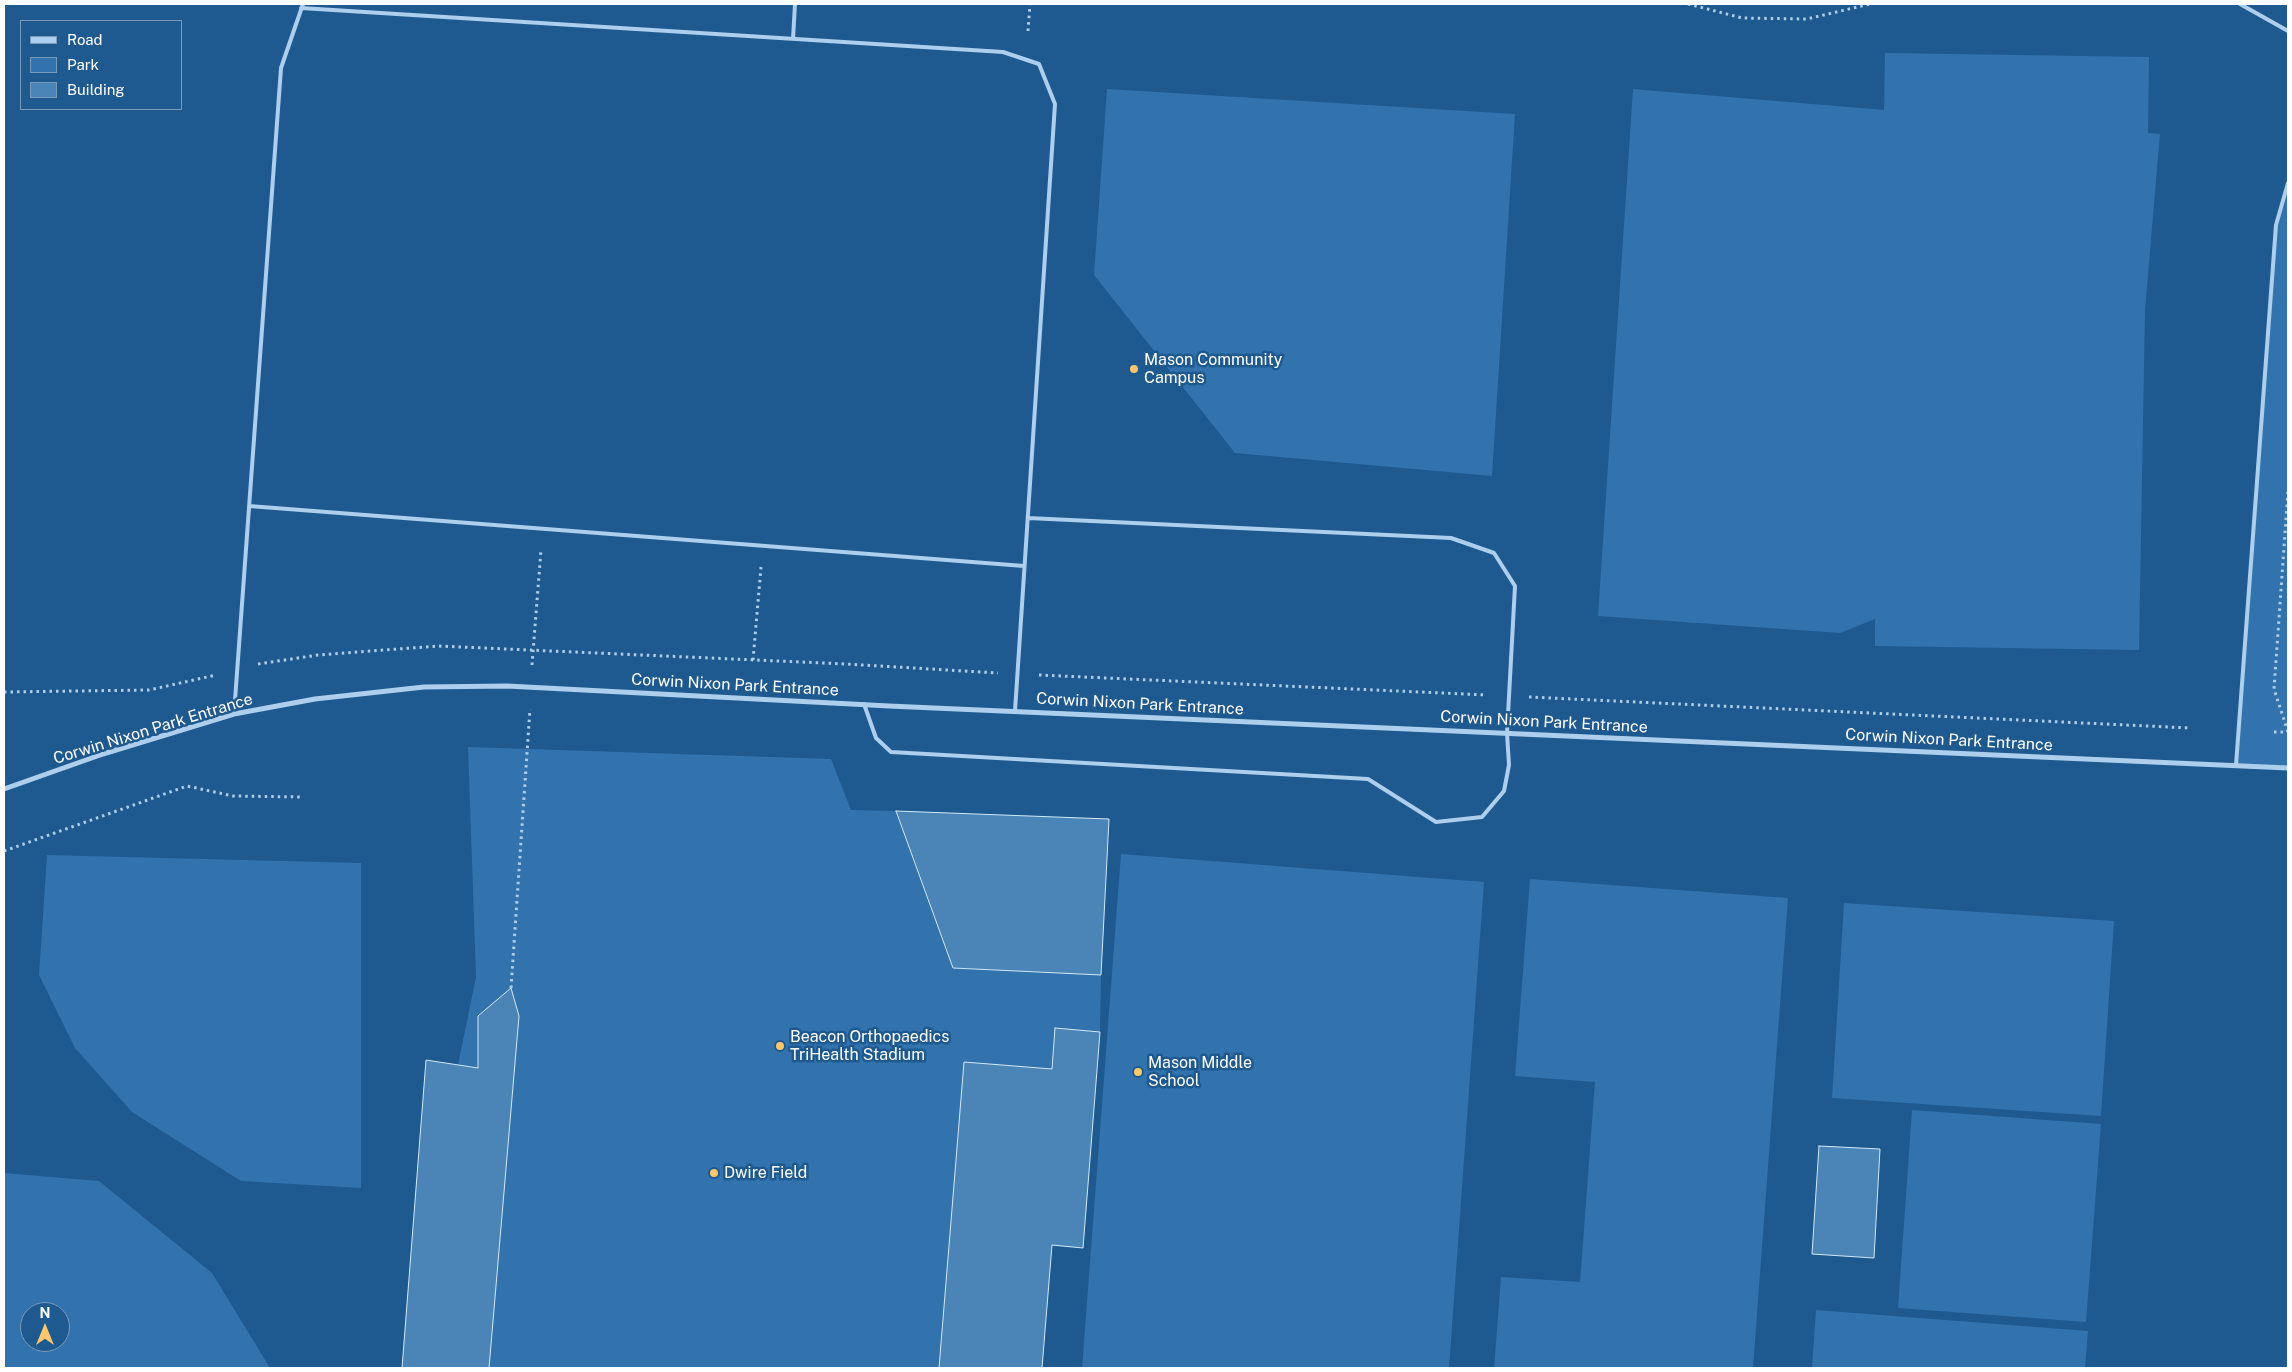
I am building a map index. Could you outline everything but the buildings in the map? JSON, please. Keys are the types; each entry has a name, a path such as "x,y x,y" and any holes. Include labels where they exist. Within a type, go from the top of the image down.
{"street":[{"name":"Corwin Nixon Park Entrance","path":"4,789 103,754 234,714 315,699 424,687 506,686 1014,711 2288,768"}],"lane":[{"path":"793,38 795,4"},
{"path":"2240,4 2288,30"},
{"path":"234,714 280,68 302,6 1003,52 1039,64 1055,104 1014,711"},
{"path":"2236,765 2276,225 2288,183"},
{"path":"249,506 1024,566"},
{"path":"864,704 876,738 891,752 1368,779 1436,822 1482,817 1504,792 1509,765 1506,733 1514,586 1494,553 1451,538 1028,518"}],"path":[{"path":"1028,31 1030,4"},
{"path":"1688,4 1742,18 1807,19 1870,4"},
{"path":"2274,732 2288,732 2274,689 2288,491"},
{"path":"532,665 543,529"},
{"path":"753,660 762,546"},
{"path":"264,662 318,655 438,646 979,672"},
{"path":"1039,675 1487,695"},
{"path":"4,692 149,690 200,679"},
{"path":"1533,698 2190,728"},
{"path":"511,988 530,709"},
{"path":"4,851 187,786 233,796 303,797"}],"green space":[{"path":"1885,53 2149,57 2148,133 2160,134 2145,310 2139,650 1875,646 1875,619 1840,633 1598,616 1633,89 1884,110"},
{"path":"1107,89 1515,114 1492,476 1235,453 1094,275"},
{"path":"2288,183 2288,768 2236,765 2276,225"},
{"name":"Beacon Orthopaedics TriHealth Stadium","path":"468,747 831,759 851,810 896,811 953,968 1101,975 1100,1032 1083,1248 1052,1246 1042,1368 402,1368 426,1060 458,1065 476,977"},
{"path":"1121,854 1484,882 1449,1368 1082,1368"},
{"path":"47,855 361,863 361,1188 241,1181 132,1112 75,1048 39,975"},
{"path":"1530,879 1788,898 1753,1368 1494,1368 1501,1277 1580,1282 1595,1082 1515,1076"},
{"path":"1844,903 2114,921 2101,1116 1832,1098"},
{"path":"1912,1110 2101,1124 2086,1322 1898,1308"},
{"path":"4,1173 99,1181 212,1273 270,1368 4,1368"},
{"path":"1816,1310 2088,1331 2085,1368 1812,1368"}],"place":[{"name":"Mason Community Campus","path":"1134,369"},
{"name":"Beacon Orthopaedics TriHealth Stadium","path":"780,1046"},
{"name":"Mason Middle School","path":"1138,1072"},
{"name":"Dwire Field","path":"714,1173"}]}
